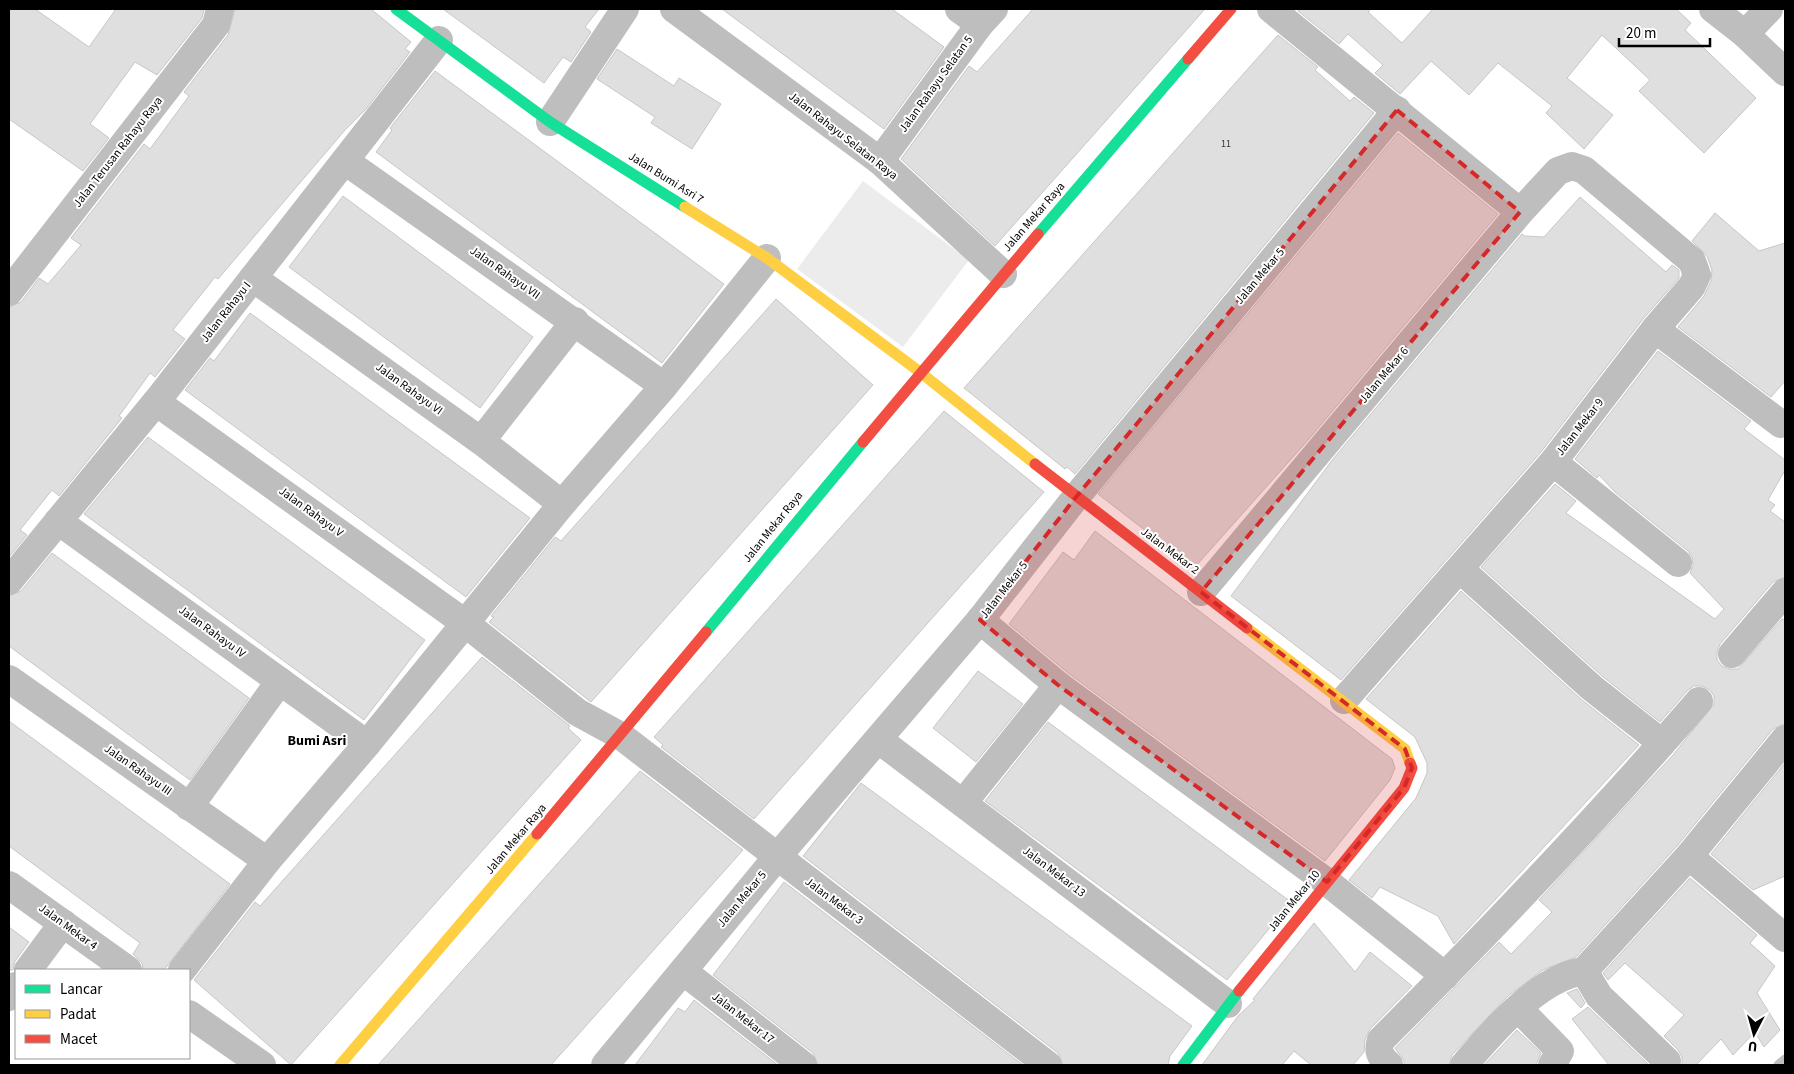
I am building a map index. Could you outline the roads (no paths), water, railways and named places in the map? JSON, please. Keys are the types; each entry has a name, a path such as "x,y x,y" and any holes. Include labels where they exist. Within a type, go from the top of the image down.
{"street":[{"name":"Jalan Terusan Rahayu Raya","path":"9,292 216,25 220,9"},
{"name":"Jalan Bumi Asri 7","path":"396,9 550,122 766,258 920,372"},
{"path":"550,122 625,9"},
{"name":"Jalan Rahayu Selatan Raya","path":"674,9 880,162 1002,274"},
{"name":"Jalan Mekar Raya","path":"340,1065 401,997 621,736 1002,274 1230,9"},
{"path":"1271,9 1520,212"},
{"path":"1713,9 1744,34 1785,72"},
{"path":"1744,34 1769,9"},
{"name":"Jalan Rahayu Selatan 5","path":"880,162 978,14"},
{"name":"Jalan Rahayu I","path":"9,581 156,402 439,40"},
{"name":"Jalan Mekar 5","path":"605,1065 777,857 980,620 1076,497 1397,110"},
{"name":"Jalan Rahayu VII","path":"345,161 575,321 664,386"},
{"name":"Jalan Mekar 6","path":"1201,592 1520,212 1558,171 1572,166"},
{"name":"Jalan Mekar 9","path":"1344,700 1553,462 1655,329 1692,286 1697,275 1692,262 1584,170 1572,166"},
{"path":"183,969 267,861 367,744 562,504 664,386 766,258"},
{"name":"Jalan Rahayu VI","path":"253,278 481,441 562,504"},
{"path":"481,441 575,321"},
{"path":"1655,329 1781,424"},
{"name":"Jalan Mekar 2","path":"920,372 1076,497 1344,700 1405,749"},
{"name":"Jalan Rahayu V","path":"156,402 465,622 577,712 621,736"},
{"path":"1553,462 1678,563"},
{"name":"Jalan Rahayu IV","path":"58,521 367,744"},
{"path":"1460,569 1592,688 1662,743"},
{"path":"1732,654 1785,592"},
{"path":"980,620 1058,685 1327,882 1445,976"},
{"name":"Jalan Rahayu III","path":"9,679 267,861"},
{"path":"189,807 280,681"},
{"path":"963,803 1058,685"},
{"path":"1389,1065 1380,1057 1378,1049 1381,1040 1445,976 1699,701"},
{"name":"Jalan Mekar 3","path":"621,736 1048,1065"},
{"path":"1464,1065 1488,1037 1545,986 1571,973 1584,972 1689,856 1785,739"},
{"name":"Jalan Mekar 13","path":"879,740 1228,1004"},
{"name":"Jalan Mekar 10","path":"1182,1065 1228,1004 1404,788 1412,768 1405,749"},
{"path":"1689,856 1785,938"},
{"name":"Jalan Mekar 4","path":"9,885 127,969"},
{"path":"29,969 63,923"},
{"name":"Jalan Mekar 17","path":"682,971 803,1065"},
{"path":"1584,972 1600,996 1667,1060"},
{"path":"1519,1009 1560,1051 1552,1065"},
{"path":"190,1015 262,1065"}],"waterway":[{"path":"1778,1065 1785,1059"}],"district":[{"name":"Bumi Asri","path":"317,741"}]}
